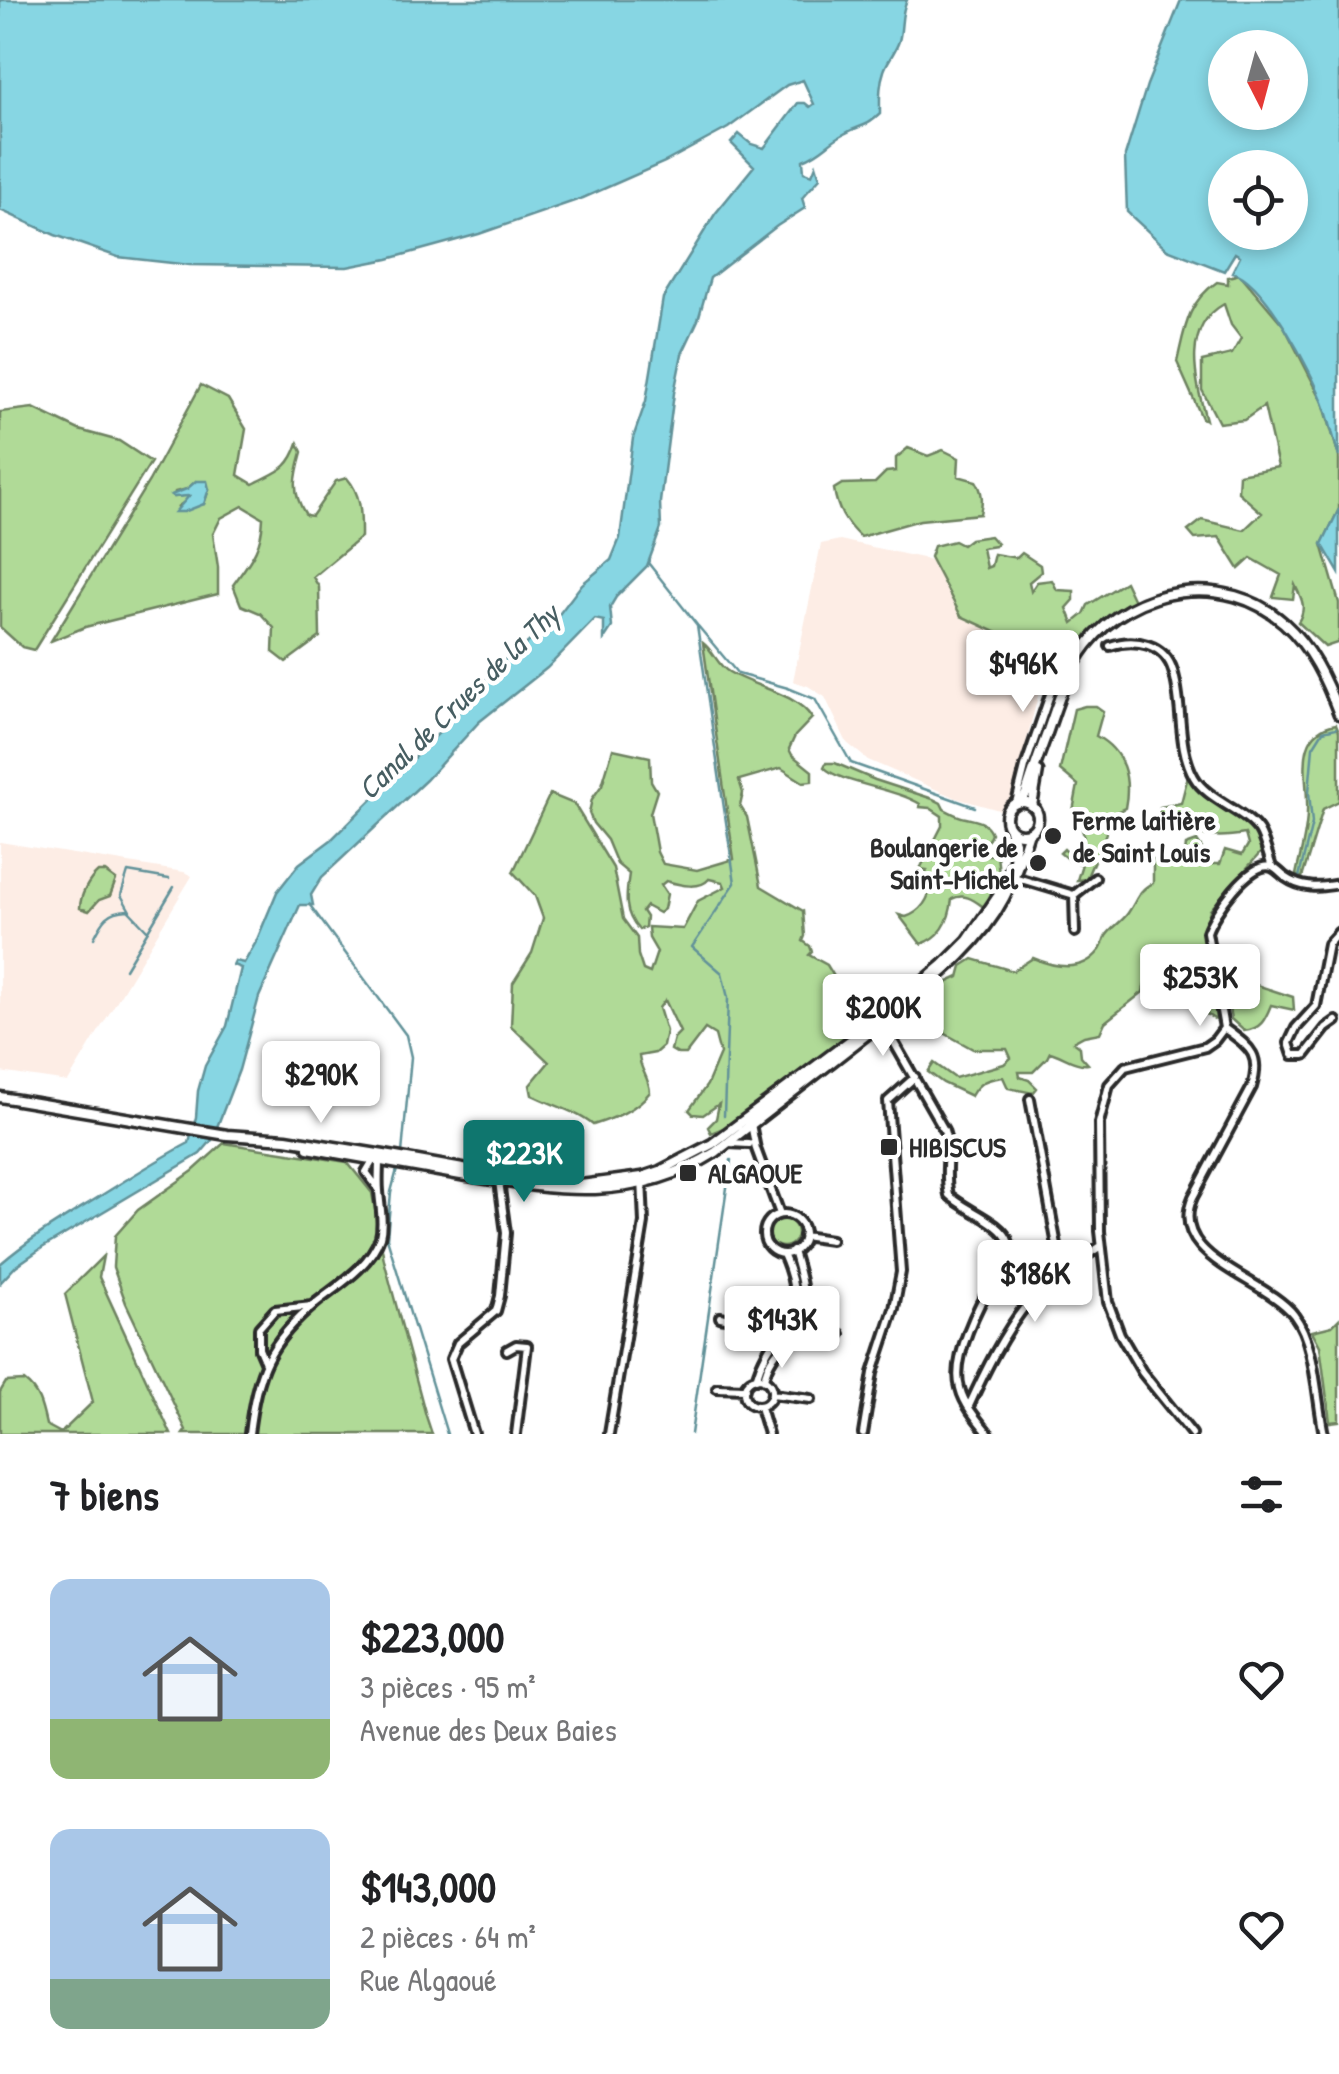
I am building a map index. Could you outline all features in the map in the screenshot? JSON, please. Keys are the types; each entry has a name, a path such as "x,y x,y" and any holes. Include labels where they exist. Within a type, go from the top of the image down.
{"main road":[{"path":"407,1162 499,1182 585,1191 695,1165 728,1143 881,1020 968,940 988,913 1014,861 1015,845 1006,814 1026,794 1076,661 1102,629 1148,600 1188,591 1230,595 1268,611 1293,632 1320,669 1339,714"},
{"path":"1009,827 1020,834 1029,832 1037,820 1032,806 1050,723"},
{"path":"1018,803 1032,806"},
{"path":"259,1138 286,1139 382,1158 557,1184 580,1186 642,1180 712,1144 924,988 972,943 996,912 1014,877 1029,832"},
{"path":"0,1097 382,1158"}],"street":[{"path":"1110,646 1132,641 1146,643 1162,653 1173,669 1184,747 1196,780 1258,830 1272,868"},
{"path":"1018,803 1025,767 1056,674 1076,661"},
{"path":"1324,1434 1307,1344 1293,1313 1205,1252 1194,1240 1186,1215 1252,1086 1257,1063 1244,1044 1224,1028 1207,932 1226,899 1260,868 1272,868 1302,885 1339,884"},
{"path":"1014,877 1074,895"},
{"path":"1074,895 1094,878"},
{"path":"1074,895 1075,932"},
{"path":"1336,1021 1305,1055 1293,1055 1289,1042 1316,1006 1328,944 1339,932"},
{"path":"881,1020 948,1140 948,1194 990,1222 1008,1243 1010,1254 980,1302 961,1354 958,1377 960,1391 989,1434"},
{"path":"1192,1434 1142,1372 1120,1334 1108,1302 1100,1231 1099,1123 1109,1085 1125,1066 1205,1047 1224,1028"},
{"path":"863,1434 874,1373 901,1272 888,1102 916,1077"},
{"path":"778,1094 747,1122 744,1136 753,1146 780,1214"},
{"path":"1030,1099 1062,1273"},
{"path":"728,1143 753,1146"},
{"path":"358,1157 378,1189"},
{"path":"366,1172 382,1158"},
{"path":"249,1434 258,1380 272,1349 313,1306 354,1274 378,1242 382,1230 378,1189 382,1158"},
{"path":"609,1434 643,1232 642,1180"},
{"path":"474,1434 451,1359 458,1343 496,1312 506,1233 499,1182"},
{"path":"780,1214 792,1216 798,1220 803,1236 792,1252 783,1254 771,1249 764,1236 765,1226 780,1214"},
{"path":"803,1236 831,1240"},
{"path":"969,1406 987,1367 1026,1305 1102,1245"},
{"path":"760,1380 803,1314 805,1296 792,1252"},
{"path":"760,1380 760,1364 794,1310 790,1270 783,1254"},
{"path":"265,1363 259,1349 259,1328 275,1310 313,1306"},
{"path":"720,1317 782,1330 807,1340 840,1334"},
{"path":"507,1350 516,1345 528,1346 516,1434"},
{"path":"760,1380 770,1386 772,1394 760,1406 748,1402 745,1390 749,1382 760,1380"},
{"path":"717,1388 745,1390"},
{"path":"772,1394 811,1399"},
{"path":"760,1406 768,1434"}],"shaded area":[{"path":"840,540 931,560 961,616 1048,656 1012,798 999,810 956,798 868,760 847,743 825,697 793,681 821,544"},
{"path":"0,842 192,876 68,1082 0,1072"}],"green space":[{"path":"1240,274 1284,326 1323,402 1339,457 1339,509 1322,544 1339,603 1339,640 1325,647 1298,622 1303,608 1295,585 1293,599 1273,597 1281,575 1251,558 1239,569 1219,537 1195,539 1188,531 1202,520 1244,530 1262,513 1238,492 1239,474 1278,467 1264,406 1244,420 1219,423 1202,390 1202,361 1232,354 1241,338 1231,325 1224,304 1210,314 1197,341 1196,372 1206,420 1177,362 1189,317 1199,299 1217,282 1228,284 1228,277"},
{"path":"201,385 228,399 246,429 238,475 253,484 275,473 291,459 298,443 302,452 296,492 306,515 312,516 336,481 347,478 358,498 361,537 313,577 319,587 320,637 286,662 273,652 274,628 260,613 241,605 233,585 258,546 263,518 243,506 221,518 213,534 218,594 85,627 51,641 149,481","holes":["196,481 209,489 204,504 177,507 190,495 174,497 175,492"]},
{"path":"33,408 79,430 119,441 151,462 34,650 22,647 0,627 0,412"},
{"path":"908,448 928,456 943,450 959,458 958,476 976,481 980,489 980,514 920,520 860,537 842,515 834,489 842,484 875,483 886,472 896,471 896,458"},
{"path":"990,536 997,544 982,548 986,568 991,566 994,554 1017,558 1022,553 1040,565 1041,572 1029,582 1031,591 1037,582 1052,580 1057,590 1074,591 1074,600 1067,608 1073,623 1088,605 1125,582 1134,601 1088,633 1072,660 1063,662 1048,656 961,616 930,557 934,546 954,541 962,545 970,539"},
{"path":"703,643 729,672 796,702 812,718 789,749 812,771 812,781 803,782 781,768 739,780 743,793 740,806 747,817 761,886 803,911 803,941 810,946 809,955 827,965 866,1022 731,1125 711,1133 708,1127 716,1119 719,1104 703,1115 689,1110 707,1085 720,1054 715,1035 705,1029 686,1054 671,1050 680,1032 665,1000 659,1008 666,1031 663,1046 655,1053 639,1056 650,1092 624,1113 593,1125 532,1095 530,1085 549,1062 511,1026 513,983 532,953 543,918 535,896 513,872 550,794 574,804 613,868 623,919 637,938 643,970 650,973 657,952 648,927 683,929 698,901 725,887 723,882 709,879 695,886 666,881 661,885 667,894 664,909 659,913 646,906 642,911 645,927 639,930 628,910 629,874 617,864 589,813 613,749 650,757 651,781 657,791 650,813 663,864 697,870 734,859"},
{"path":"1085,706 1103,711 1096,736 1119,757 1126,776 1127,797 1125,808 1108,816 1106,833 1086,879 1077,880 1082,864 1060,853 1064,849 1070,855 1078,855 1083,843 1082,827 1073,811 1078,785 1060,770 1074,709"},
{"path":"1336,724 1339,801 1323,809 1302,878 1296,875 1307,820 1308,747 1322,729"},
{"path":"826,763 933,799 951,813 987,826 991,833 978,848 981,855 997,855 999,873 985,908 966,897 952,899 943,927 921,944 899,915 911,915 927,899 931,883 922,883 927,870 920,869 942,826 942,816 909,798 831,773 824,767"},
{"path":"1188,776 1206,796 1253,831 1261,852 1210,910 1202,938 1216,1020 1203,1012 1184,973 1171,969 1166,972 1164,958 1158,953 1143,992 1105,1022 1100,1033 1073,1042 1088,1064 1050,1052 1033,1072 1019,1072 1020,1077 1037,1088 1033,1093 1008,1088 1003,1077 984,1082 971,1096 928,1072 934,1063 955,1078 1004,1064 1011,1058 1007,1049 973,1049 944,1033 915,1035 907,1026 922,1014 937,987 959,977 962,966 973,959 1013,971 1033,958 1059,966 1084,963 1099,951 1108,933 1153,883 1153,860 1177,861 1185,856 1186,845 1197,841 1212,864 1220,864 1225,850 1242,855 1248,845 1245,834 1204,835 1156,819 1160,807 1181,803"},
{"path":"98,872 116,880 110,896 99,900 89,911 80,908 86,888"},
{"path":"1223,974 1293,997 1294,1010 1271,1005 1262,1023 1244,1031 1231,1019"},
{"path":"224,1143 347,1162 372,1193 384,1260 432,1434 183,1434 186,1430 113,1267 115,1236 138,1210 193,1171"},
{"path":"783,1219 793,1223 797,1233 793,1243 783,1247 773,1243 769,1233 773,1223"},
{"path":"103,1256 99,1277 171,1434 0,1434 0,1392 6,1382 24,1381 29,1385 39,1400 46,1425 61,1433 93,1402 65,1294"},
{"path":"1339,1319 1339,1421 1330,1422 1320,1346 1312,1331 1332,1326"}],"water":[{"path":"0,0 907,0 899,41 882,76 880,114 803,160 804,172 812,175 816,165 820,178 802,198 805,208 710,278 698,320 682,354 674,393 660,502 661,528 647,566 610,607 612,627 604,639 604,621 595,619 547,668 479,722 426,780 322,877 311,895 313,905 300,905 259,997 239,1070 212,1140 200,1154 42,1248 0,1283 0,1264 21,1247 189,1143 205,1066 227,1026 241,968 233,965 235,961 244,963 277,892 299,864 331,840 450,722 500,663 557,617 582,584 611,560 620,538 633,438 646,401 663,298 715,214 754,166 731,143 739,134 764,148 798,103 810,107 814,104 803,80 787,85 728,128 665,162 583,198 479,234 388,259 347,267 190,265 118,257 0,210"},
{"path":"1181,0 1339,0 1339,457 1324,405 1298,351 1258,291 1232,272 1240,256 1235,253 1224,271 1167,249 1127,212 1125,156 1147,85"},
{"path":"196,481 207,481 209,489 204,504 175,512 189,496 171,495"},
{"path":"1339,509 1339,573 1322,544"}],"waterway":[{"path":"649,564 697,625 735,883 692,947 722,973 728,998 724,1116"},
{"path":"698,626 738,674 815,699 851,763 975,807"},
{"path":"1299,877 1312,823 1309,792 1313,747 1323,731 1336,728"},
{"path":"130,911 121,895 128,872 169,879"},
{"path":"125,969 174,887"},
{"path":"309,904 406,1035 411,1057 402,1153"},
{"path":"94,938 106,918 128,910 148,931"},
{"path":"691,1434 731,1160"},
{"path":"398,1166 387,1238 447,1434"}],"place":[{"name":"Ferme laitière de Saint Louis","path":"1053,836"},
{"name":"Boulangerie de Saint-Michel","path":"1038,863"},
{"name":"HIBISCUS","path":"889,1147"},
{"name":"ALGAOUE","path":"688,1173"}],"water label":[{"name":"Canal de Crues de la Thy","path":"458,701"}]}
